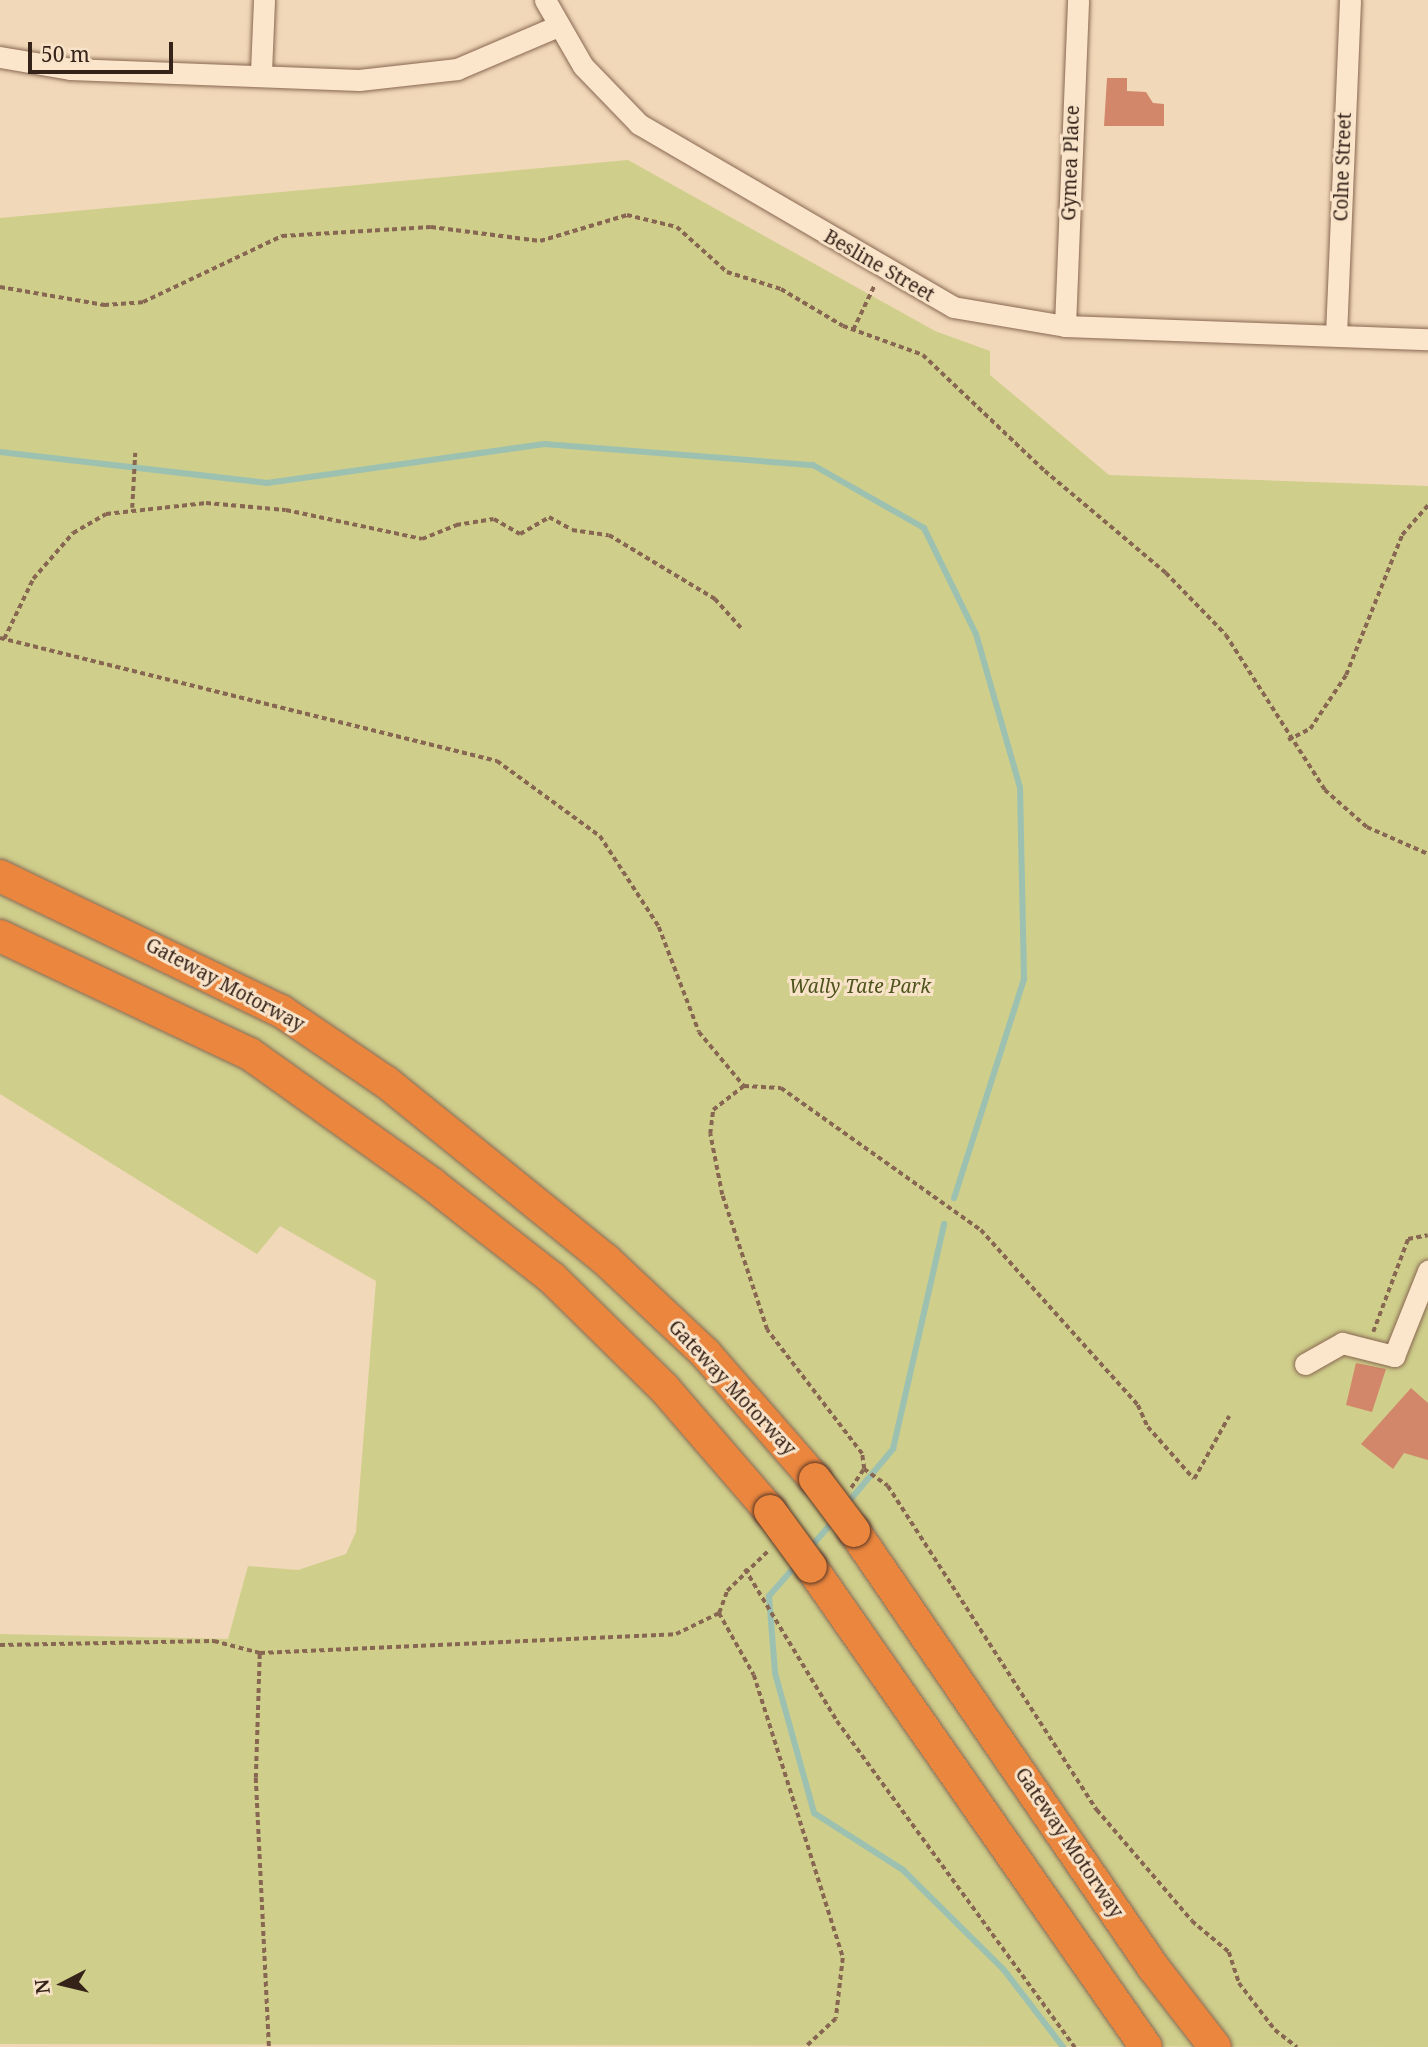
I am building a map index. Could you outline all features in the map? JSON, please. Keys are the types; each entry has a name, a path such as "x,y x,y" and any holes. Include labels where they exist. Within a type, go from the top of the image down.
{"highway":[{"name":"Gateway Motorway","path":"0,876 281,1011 386,1082 606,1260 705,1353 816,1479 1153,1967 1215,2047"},
{"path":"0,936 250,1055 432,1184 561,1287 664,1388 770,1511 1146,2047"}],"street":[{"path":"261,72 264,0"},
{"name":"Besline Street","path":"545,0 558,26 608,96 639,124 881,269 953,307 1065,326 1428,339"},
{"name":"Gymea Place","path":"1065,326 1078,0"},
{"name":"Colne Street","path":"1336,335 1350,0"},
{"path":"0,57 70,69 407,77 457,69 558,26"},
{"path":"1305,1364 1342,1343 1394,1356 1428,1271"}],"path":[{"path":"0,287 104,304 143,302 282,236 431,227 540,241 627,215 677,227 727,272 781,289 853,330 894,339 923,355 1045,471 1167,573 1237,652 1288,740 1325,790 1367,827 1428,854"},
{"path":"853,330 881,269"},
{"path":"132,508 135,453"},
{"path":"741,628 715,600 609,535 572,530 549,517 520,534 494,519 456,524 422,539 286,510 206,503 132,508 106,514 74,533 33,579 2,639 497,761 600,836 659,928 699,1032 744,1086"},
{"path":"1288,740 1310,729 1346,675 1402,535 1428,505"},
{"path":"1230,1416 1195,1479 1148,1427 1138,1405 981,1230 781,1088 744,1086 713,1110 710,1134 755,1307 845,1427 864,1469 888,1486 1097,1810 1192,1922 1229,1952 1239,1983 1275,2030 1297,2047"},
{"path":"1368,1349 1408,1239 1428,1235"},
{"path":"848,1490 864,1469"},
{"path":"0,1645 214,1641 260,1653 676,1634 719,1613 745,1569 776,1545"},
{"path":"745,1569 836,1721 1075,2047"},
{"path":"719,1613 754,1675 843,1958 835,2019 806,2047"},
{"path":"260,1653 256,1778 268,2047"}],"green space":[{"name":"Wally Tate Park","path":"628,160 935,331 990,351 990,375 1109,475 1428,486 1428,2047 0,2044 0,1634 228,1639 248,1566 298,1570 346,1554 356,1532 376,1281 280,1226 257,1254 0,1094 0,218"}],"building":[{"path":"1107,78 1127,78 1127,91 1146,92 1153,103 1164,104 1164,126 1104,126"},
{"path":"1356,1363 1386,1369 1372,1412 1346,1405"},
{"path":"1411,1388 1428,1403 1428,1460 1404,1453 1393,1469 1361,1444"}],"waterway":[{"path":"0,452 267,483 544,444 813,465 924,528 976,634 1020,787 1024,979 954,1198"},
{"path":"845,1506 893,1449 944,1224"},
{"path":"809,1549 834,1520"},
{"path":"798,1563 769,1596 775,1673 814,1813 903,1870 1004,1970 1063,2047"}]}
